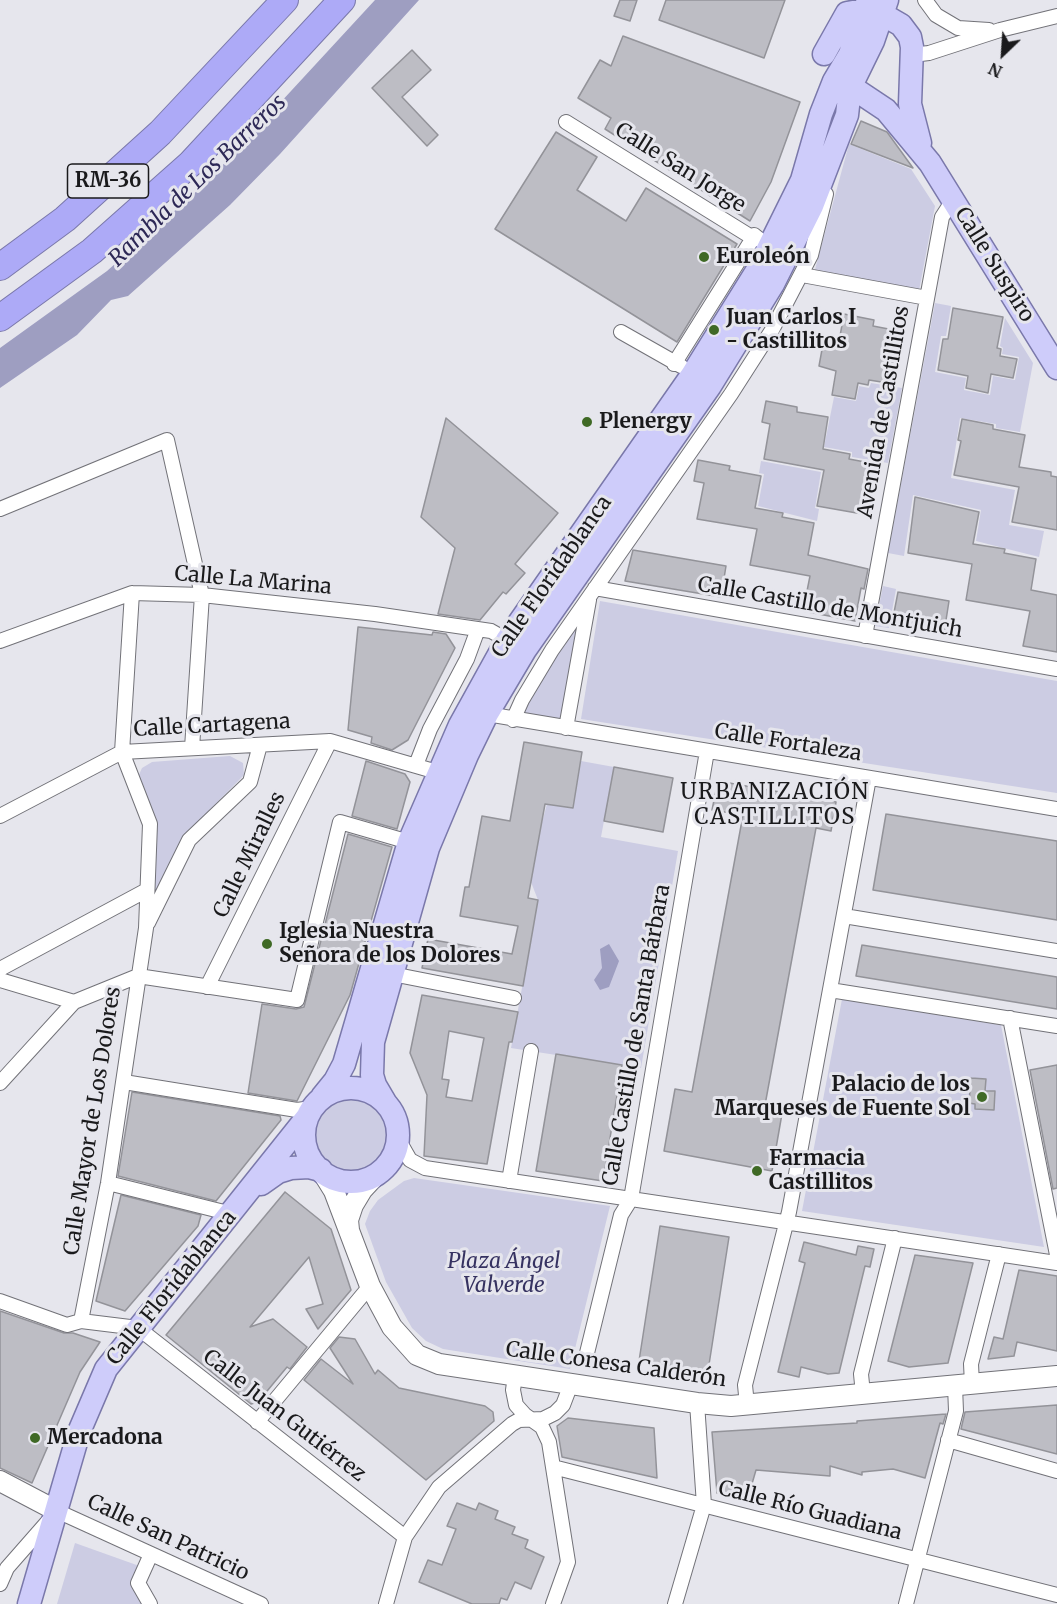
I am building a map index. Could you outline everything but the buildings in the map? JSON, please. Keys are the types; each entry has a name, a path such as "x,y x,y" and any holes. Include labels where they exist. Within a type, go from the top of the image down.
{"highway":[{"path":"207,86 280,0"},
{"name":"RM-36","path":"0,267 65,219 107,182 207,86 285,0"},
{"name":"RM-36","path":"0,318 92,251 190,164 342,0"}],"main road":[{"path":"844,0 832,24 824,54 822,69 827,78 869,96 886,91 905,78 911,62"},
{"path":"824,54 847,14 875,6"},
{"path":"875,6 901,25 910,37 912,117 920,145 930,163"},
{"path":"846,87 873,41 875,6"},
{"path":"846,87 886,110 930,163"},
{"name":"Calle Floridablanca","path":"385,1102 375,1085 370,1055 428,848 487,714 525,650 734,348 794,244 847,115 846,87"},
{"name":"Calle Floridablanca","path":"29,1604 90,1402 106,1369 335,1081 349,1050 409,842 427,769 802,180 846,87"},
{"name":"Calle Suspiro","path":"930,163 1057,368"},
{"path":"358,1088 374,1093 385,1102 395,1116 398,1139 392,1158 375,1176 362,1181 346,1182 321,1170 312,1160 305,1146 304,1131 314,1107 336,1090 358,1088"},
{"name":"Calle Floridablanca","path":"237,1207 278,1172 302,1167 321,1170"},
{"name":"Calle Conesa Calderón","path":"321,1170 334,1191 370,1286 399,1338 417,1355 439,1364 697,1403 747,1405 1057,1376"},
{"name":"Calle Conesa Calderón","path":"350,1235 348,1220 353,1204 375,1176"},
{"path":"0,1481 57,1511"}],"street":[{"path":"925,0 936,15 958,28 1000,30"},
{"path":"911,62 929,53 1000,30 1057,16"},
{"name":"Calle San Jorge","path":"566,122 761,243"},
{"name":"Calle Floridablanca","path":"513,720 536,675 731,394 772,330 811,255 835,147"},
{"name":"Avenida de Castillitos","path":"865,636 942,217 953,200"},
{"path":"802,275 927,297"},
{"path":"621,332 683,369"},
{"path":"0,509 167,440 202,595 192,748"},
{"path":"566,728 593,591"},
{"name":"Calle Castillo de Montjuich","path":"593,591 1057,669"},
{"path":"132,593 122,752 150,824 146,928"},
{"name":"Calle La Marina","path":"0,641 132,593 202,595 375,614 491,631 507,640"},
{"path":"427,769 430,729 467,659 478,629"},
{"name":"Calle Fortaleza","path":"487,714 1057,809"},
{"name":"Calle Cartagena","path":"0,816 122,752 330,741 427,769"},
{"name":"Calle Miralles","path":"207,987 330,741"},
{"path":"146,928 189,840 250,782 260,745"},
{"name":"Calle Castillo de Santa Bárbara","path":"586,1357 621,1215 631,1199 707,751"},
{"path":"747,1405 745,1385 786,1222 869,778"},
{"path":"0,1083 74,1002 138,976 297,1000 340,822 409,842"},
{"path":"2,963 147,891"},
{"path":"844,916 1057,951"},
{"name":"Calle Mayor de Los Dolores","path":"81,1321 108,1183 146,928"},
{"path":"392,974 514,998"},
{"path":"0,980 74,1002"},
{"path":"830,990 1057,1026"},
{"path":"1010,1018 1057,1255"},
{"path":"509,1181 531,1051"},
{"path":"124,1082 297,1110 314,1107"},
{"path":"398,1139 410,1160 419,1167 1057,1263"},
{"path":"108,1183 237,1207"},
{"path":"863,1394 861,1374 895,1238"},
{"path":"906,1604 999,1254"},
{"path":"257,1422 370,1286"},
{"path":"0,1301 67,1325 81,1321 138,1328"},
{"name":"Calle Juan Gutiérrez","path":"138,1328 405,1538"},
{"path":"515,1376 513,1390 516,1405 547,1434 568,1562 557,1603"},
{"path":"386,1604 405,1538 439,1487 512,1424 519,1420 543,1419 560,1410 571,1384"},
{"path":"675,1604 704,1505 697,1403"},
{"path":"948,1440 1057,1471"},
{"name":"Calle Río Guadiana","path":"553,1467 1057,1594"},
{"path":"0,1584 7,1568 57,1511"},
{"name":"Calle San Patricio","path":"57,1511 261,1604"},
{"path":"150,1604 138,1583 151,1554"}],"green space":[{"path":"849,144 911,169 935,206 918,296 813,277"},
{"path":"935,303 951,306 946,336 941,336 935,372 966,378 964,390 990,395 993,376 1015,380 1019,357 1002,354 1003,348 1000,346 1005,318 1033,363 1020,432 996,428 996,424 960,418 951,478 1015,490 1009,525 1044,531 1039,557 976,541 981,510 913,495 904,556 888,553"},
{"path":"871,383 902,388 888,463 852,457 852,452 824,447 834,397 856,401 859,386 869,388"},
{"path":"761,461 821,472 815,508 819,509 817,521 758,506 764,474 759,473"},
{"path":"883,586 896,589 889,628 875,626"},
{"path":"590,594 566,728 513,720"},
{"path":"600,601 1057,681 1057,793 581,719"},
{"path":"230,756 243,763 244,775 185,835 154,898 137,779 142,768 152,762"},
{"path":"581,761 614,767 601,837 678,851 641,1068 511,1048 538,900 531,882 541,826 547,804 572,808"},
{"path":"842,999 1001,1025 1044,1247 802,1211"},
{"path":"343,1089 361,1089 378,1096 391,1109 398,1126 398,1144 391,1161 378,1174 361,1181 343,1181 326,1174 313,1161 306,1144 306,1126 313,1109 326,1096"},
{"name":"Plaza Ángel Valverde","path":"414,1178 610,1206 570,1369 443,1349 426,1341 412,1328 386,1282 365,1224 378,1200 404,1181"},
{"path":"75,1543 145,1568 138,1583 149,1604 57,1604"}],"shaded area":[{"path":"375,0 419,0 280,154 230,205 128,296 111,300 77,335 0,388 0,348 107,271 207,182"},
{"path":"609,944 619,961 609,987 600,990 594,980 602,968 600,949"}],"place":[{"name":"Euroleón","path":"704,257"},
{"name":"Juan Carlos I - Castillitos","path":"714,330"},
{"name":"Plenergy","path":"587,422"},
{"name":"Iglesia Nuestra Señora de los Dolores","path":"267,944"},
{"name":"Palacio de los Marqueses de Fuente Sol","path":"982,1097"},
{"name":"Farmacia Castillitos","path":"757,1171"},
{"name":"Mercadona","path":"35,1438"}],"district":[{"name":"URBANIZACIÓN CASTILLITOS","path":"775,806"}],"water label":[{"name":"Rambla de Los Barreros","path":"198,181"}]}
